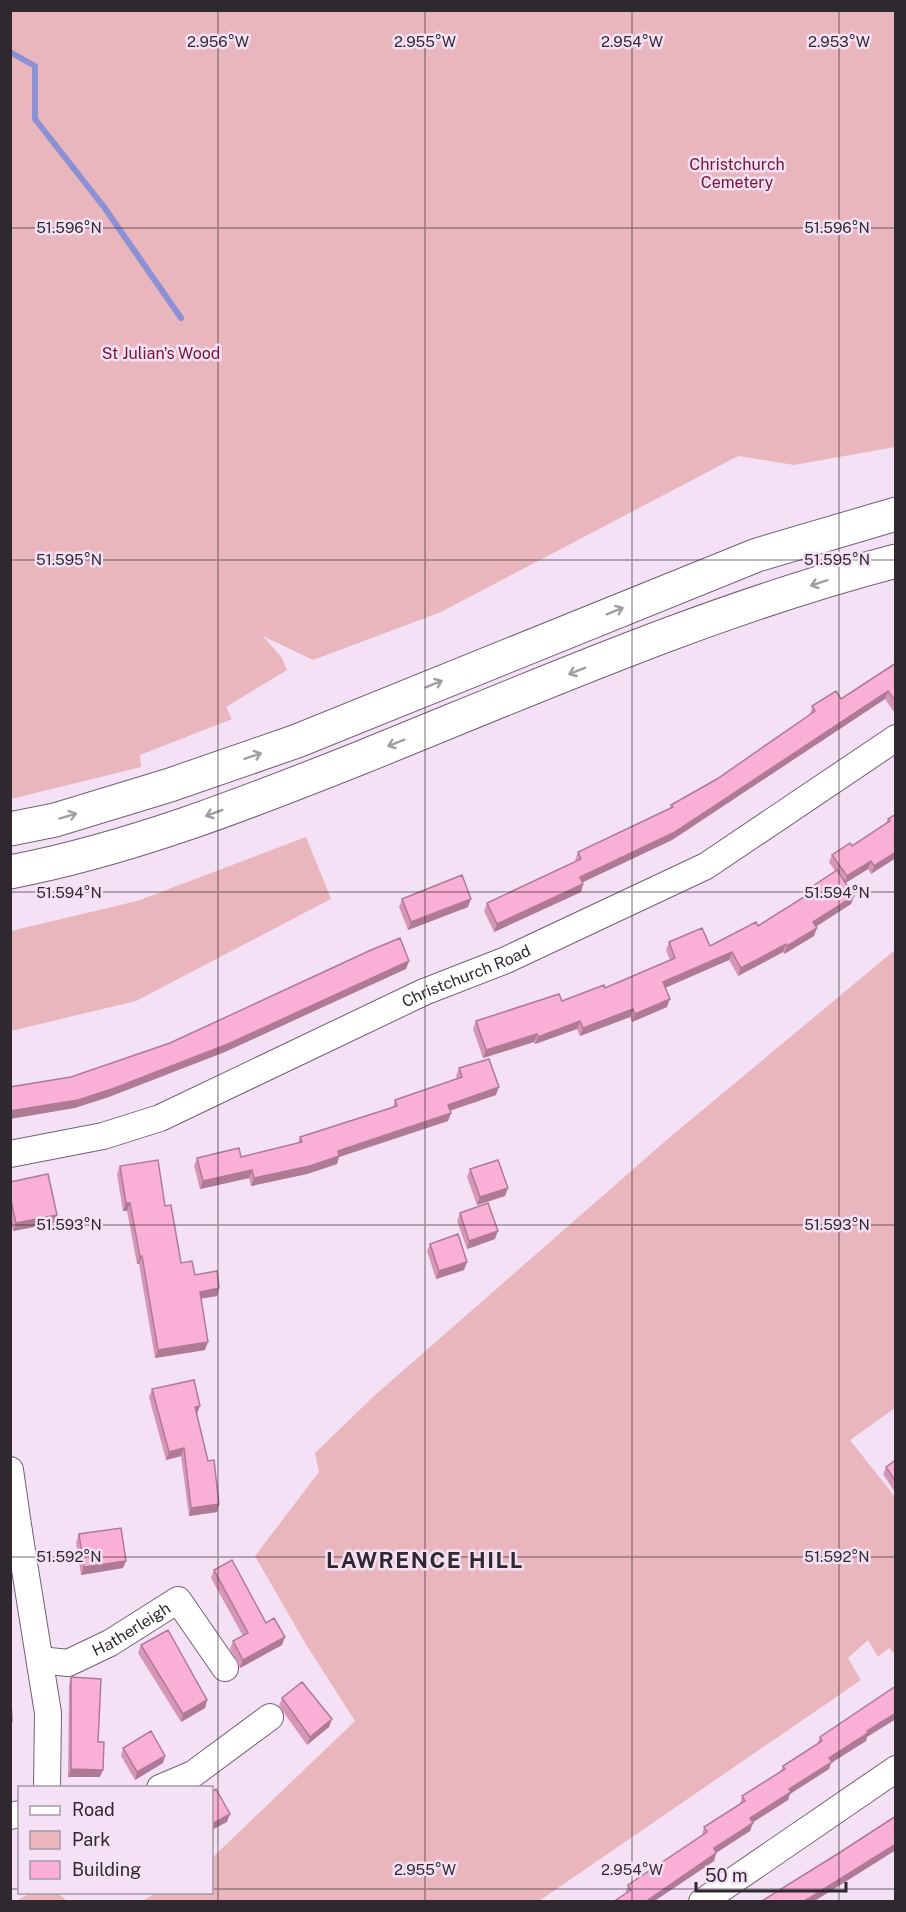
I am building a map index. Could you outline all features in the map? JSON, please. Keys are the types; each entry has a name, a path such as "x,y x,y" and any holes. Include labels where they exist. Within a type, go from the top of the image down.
{"highway":[{"path":"10,829 65,817 297,741 747,559 896,514"},
{"path":"10,872 44,865 190,822 296,783 667,635 850,573 896,561"}],"street":[{"name":"Christchurch Road","path":"10,1154 103,1136 160,1118 424,992 506,960 706,866 896,738"},
{"path":"10,1470 15,1533 48,1713 47,1786"},
{"name":"Hatherleigh","path":"40,1660 68,1663 110,1643 178,1600 225,1668"},
{"path":"165,1786 193,1774 270,1717"},
{"path":"702,1902 896,1769"}],"green space":[{"path":"10,11 895,11 895,447 794,465 738,456 441,612 313,660 263,636 282,658 287,670 226,707 232,719 140,755 141,767 11,799"},
{"path":"306,837 331,899 136,1001 11,1031 11,931 137,901"},
{"path":"895,950 895,1408 850,1440 895,1497 895,1654 889,1648 878,1657 868,1640 848,1658 861,1680 539,1901 142,1901 154,1894 213,1894 213,1857 355,1721 305,1643 255,1556 319,1472 315,1453 374,1396 670,1137"},
{"path":"28,1894 59,1894 67,1901 16,1901"}],"building":[{"path":"896,663 896,702 888,691 675,832 580,877 583,884 497,924 487,903 581,859 578,852 673,807 671,805 717,779 815,711 812,706 836,691 841,699"},
{"path":"896,814 896,852 874,866 871,861 847,876 832,855 850,843 852,846 890,821 888,819"},
{"path":"837,870 854,896 813,922 817,928 787,946 786,944 741,968 732,952 663,982 670,999 635,1014 633,1009 583,1028 580,1021 538,1037 537,1034 486,1050 476,1021 559,994 562,1001 604,985 605,988 675,958 669,942 702,928 710,946 756,922 758,926 812,892 810,888"},
{"path":"462,875 471,899 411,922 402,899"},
{"path":"400,938 409,961 228,1044 78,1100 10,1111 10,1087 71,1077 170,1043"},
{"path":"489,1059 499,1087 448,1105 451,1113 338,1151 339,1156 310,1166 254,1178 252,1170 203,1181 197,1158 239,1148 241,1157 302,1142 300,1137 397,1106 395,1100 462,1077 459,1068"},
{"path":"158,1160 165,1206 171,1205 181,1263 192,1261 195,1275 217,1271 219,1288 200,1292 208,1342 158,1350 142,1256 140,1257 130,1203 126,1203 120,1166"},
{"path":"498,1160 508,1188 480,1197 470,1169"},
{"path":"48,1174 57,1215 16,1223 10,1196 10,1182"},
{"path":"488,1203 498,1231 469,1241 460,1213"},
{"path":"458,1234 467,1262 439,1271 430,1244"},
{"path":"194,1380 200,1406 195,1407 208,1461 214,1460 219,1504 191,1508 184,1448 169,1452 152,1389"},
{"path":"896,1460 896,1482 886,1467"},
{"path":"121,1528 126,1561 84,1567 79,1534"},
{"path":"232,1560 266,1623 274,1618 285,1637 243,1660 233,1641 248,1633 214,1570"},
{"path":"168,1630 207,1700 183,1714 141,1645"},
{"path":"71,1677 101,1679 98,1742 104,1742 103,1770 71,1769"},
{"path":"302,1682 332,1719 310,1737 282,1698"},
{"path":"896,1686 896,1713 829,1758 832,1762 789,1789 791,1792 750,1818 753,1823 714,1848 716,1853 645,1902 613,1902 631,1890 628,1885 707,1832 704,1827 745,1801 742,1796 785,1769 783,1766 822,1741 820,1737"},
{"path":"10,1702 12,1721 10,1722"},
{"path":"151,1731 165,1756 137,1772 123,1748"},
{"path":"216,1789 230,1814 213,1823 213,1791"},
{"path":"896,1816 896,1844 803,1902 760,1902 839,1853"}],"waterway":[{"path":"10,52 35,66 35,119 104,207 181,318"}],"district":[{"name":"LAWRENCE HILL","path":"425,1560"}],"park label":[{"name":"Christchurch Cemetery","path":"737,173"},
{"name":"St Julian's Wood","path":"161,353"}]}
